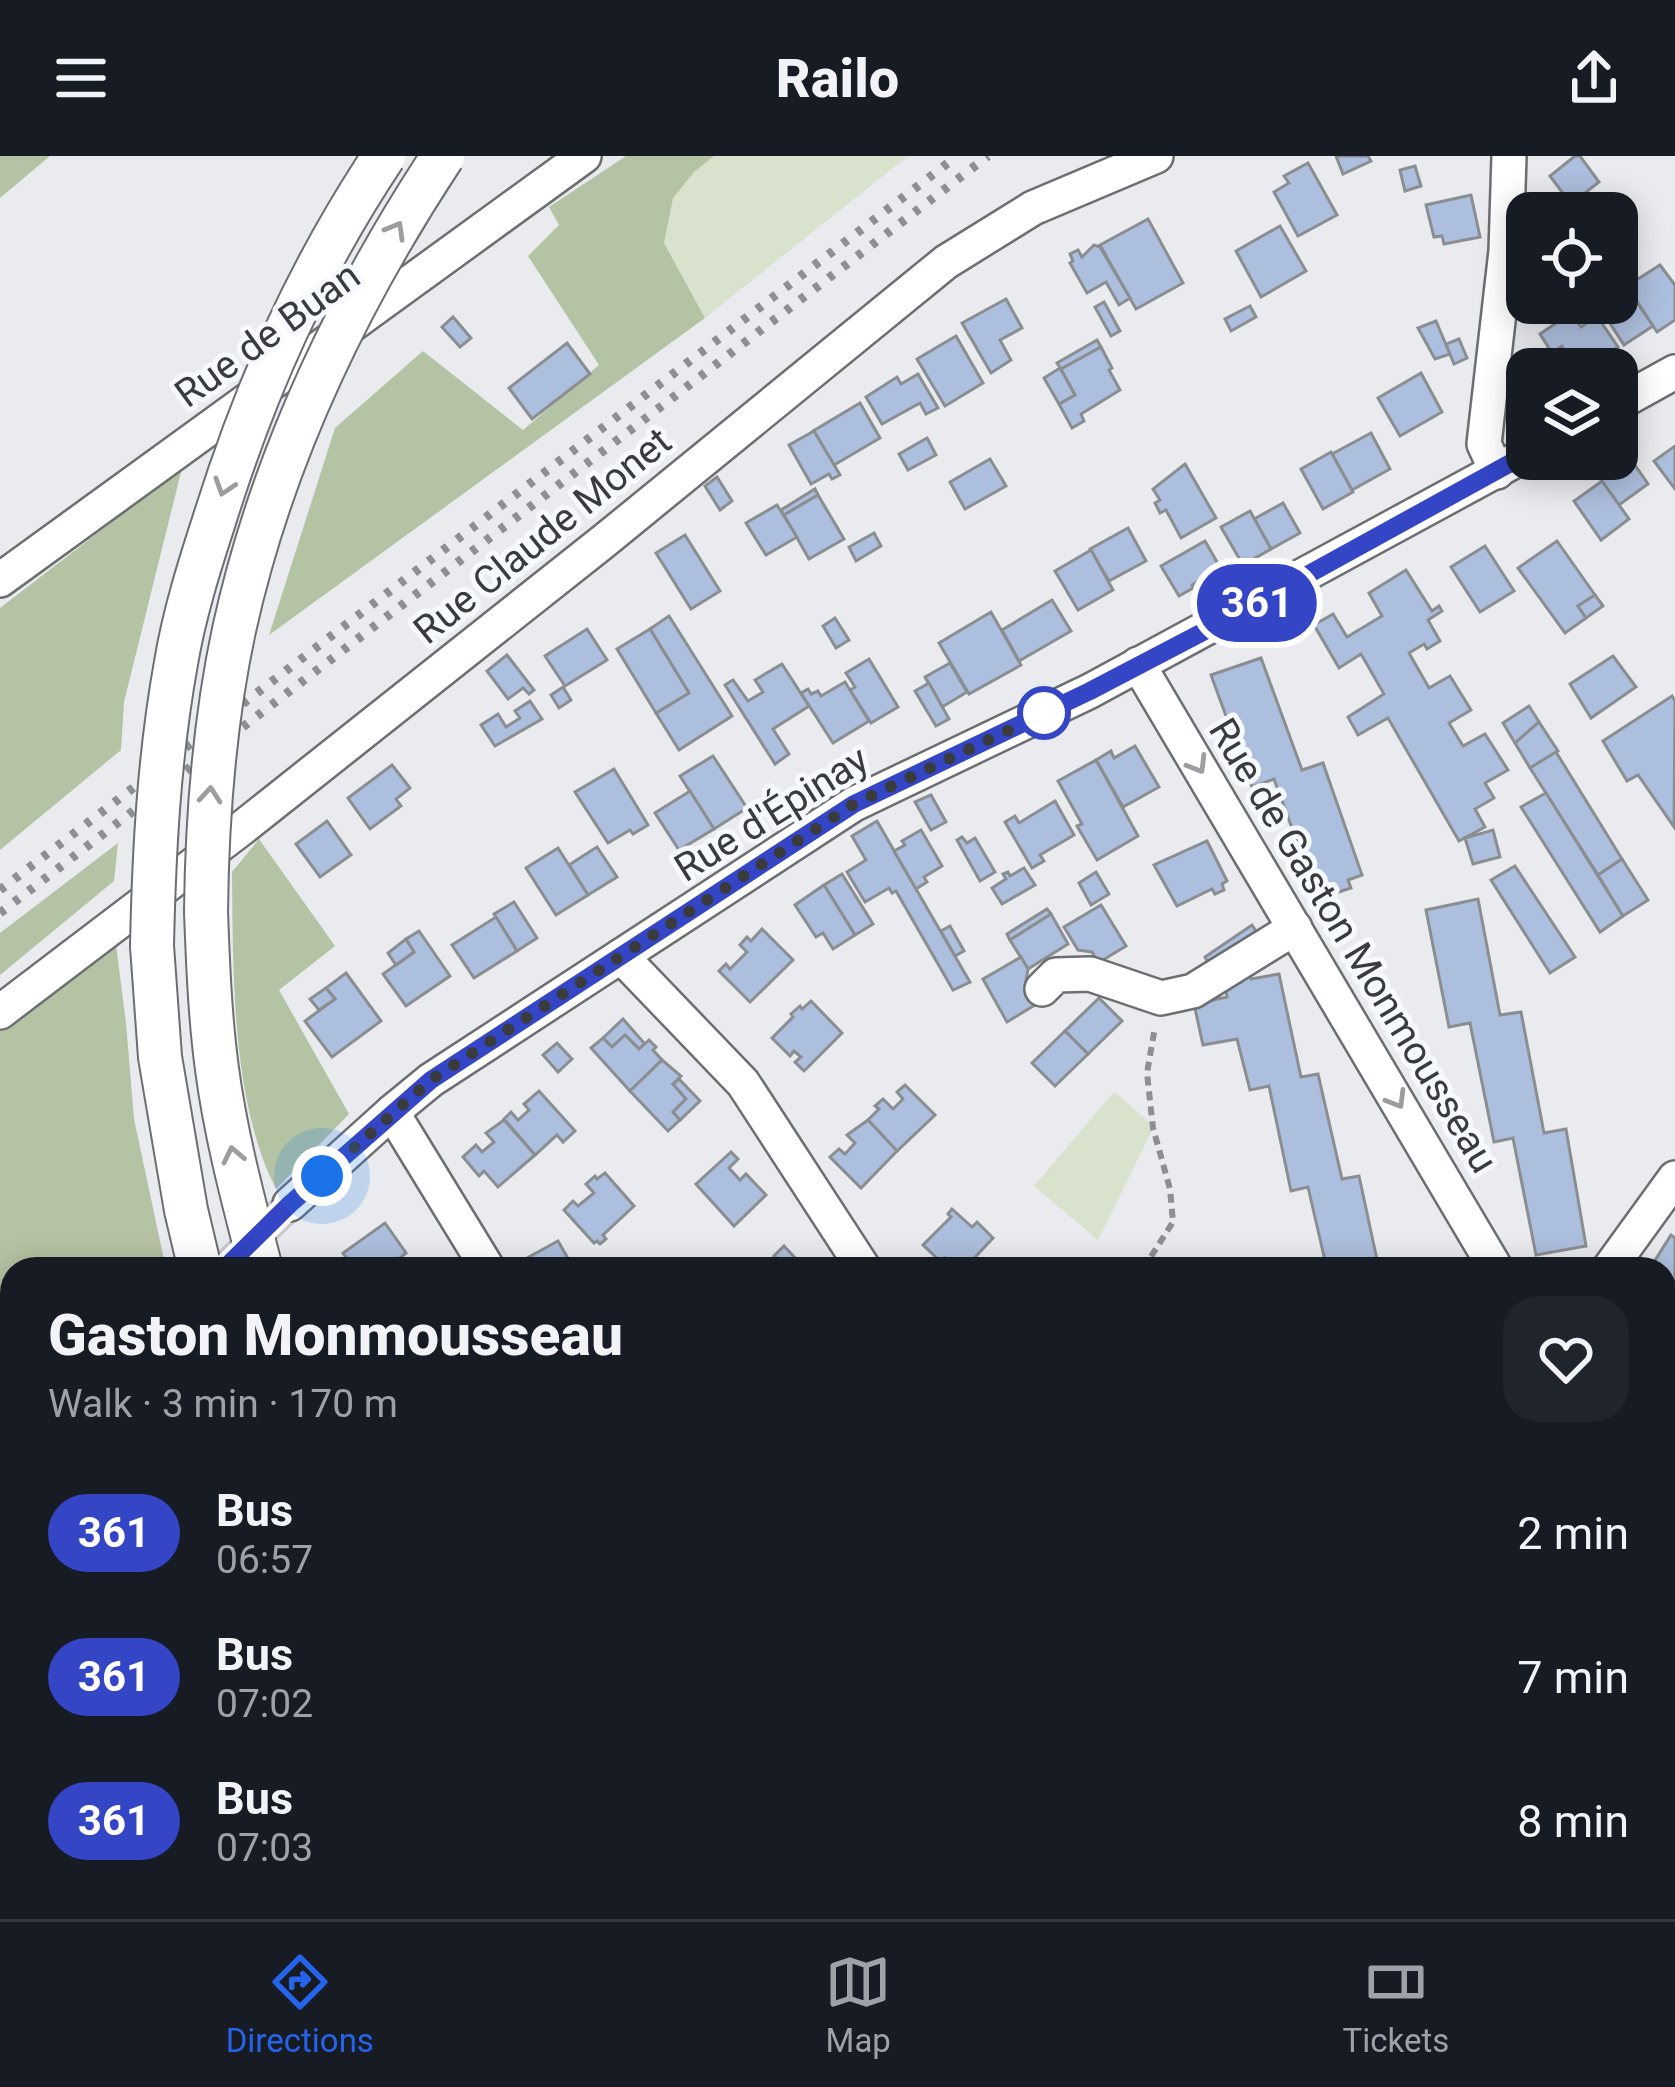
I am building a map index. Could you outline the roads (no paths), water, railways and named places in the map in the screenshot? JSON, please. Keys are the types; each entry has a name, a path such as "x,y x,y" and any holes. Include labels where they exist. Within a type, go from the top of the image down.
{"main road":[{"path":"197,1257 160,1057 152,946 161,766 176,661 196,576 236,451 284,332 343,217 384,156"},
{"path":"258,1257 232,1156 218,1073 206,912 213,761 234,629 251,562 316,383 376,265 443,156"}],"street":[{"name":"Rue de Buan","path":"0,580 584,156"},
{"name":"Rue Claude Monet","path":"0,1012 242,828 946,262 1033,208 1156,156"},
{"path":"1497,472 1484,443 1506,251 1509,156"},
{"path":"1638,393 1675,373"},
{"name":"Rue d'Épinay","path":"290,1204 431,1080 854,804 1090,691 1506,467"},
{"name":"Rue de Gaston Monmousseau","path":"1138,664 1489,1257"},
{"path":"1042,989 1056,975 1090,974 1160,998 1193,992 1295,928"},
{"path":"621,956 743,1083 856,1257"},
{"path":"392,1112 481,1257"},
{"path":"1618,1257 1675,1178"}],"tunnel":[{"path":"236,1257 290,1204"}],"railway":[{"path":"0,890 957,156"},
{"path":"0,913 988,156"}]}
